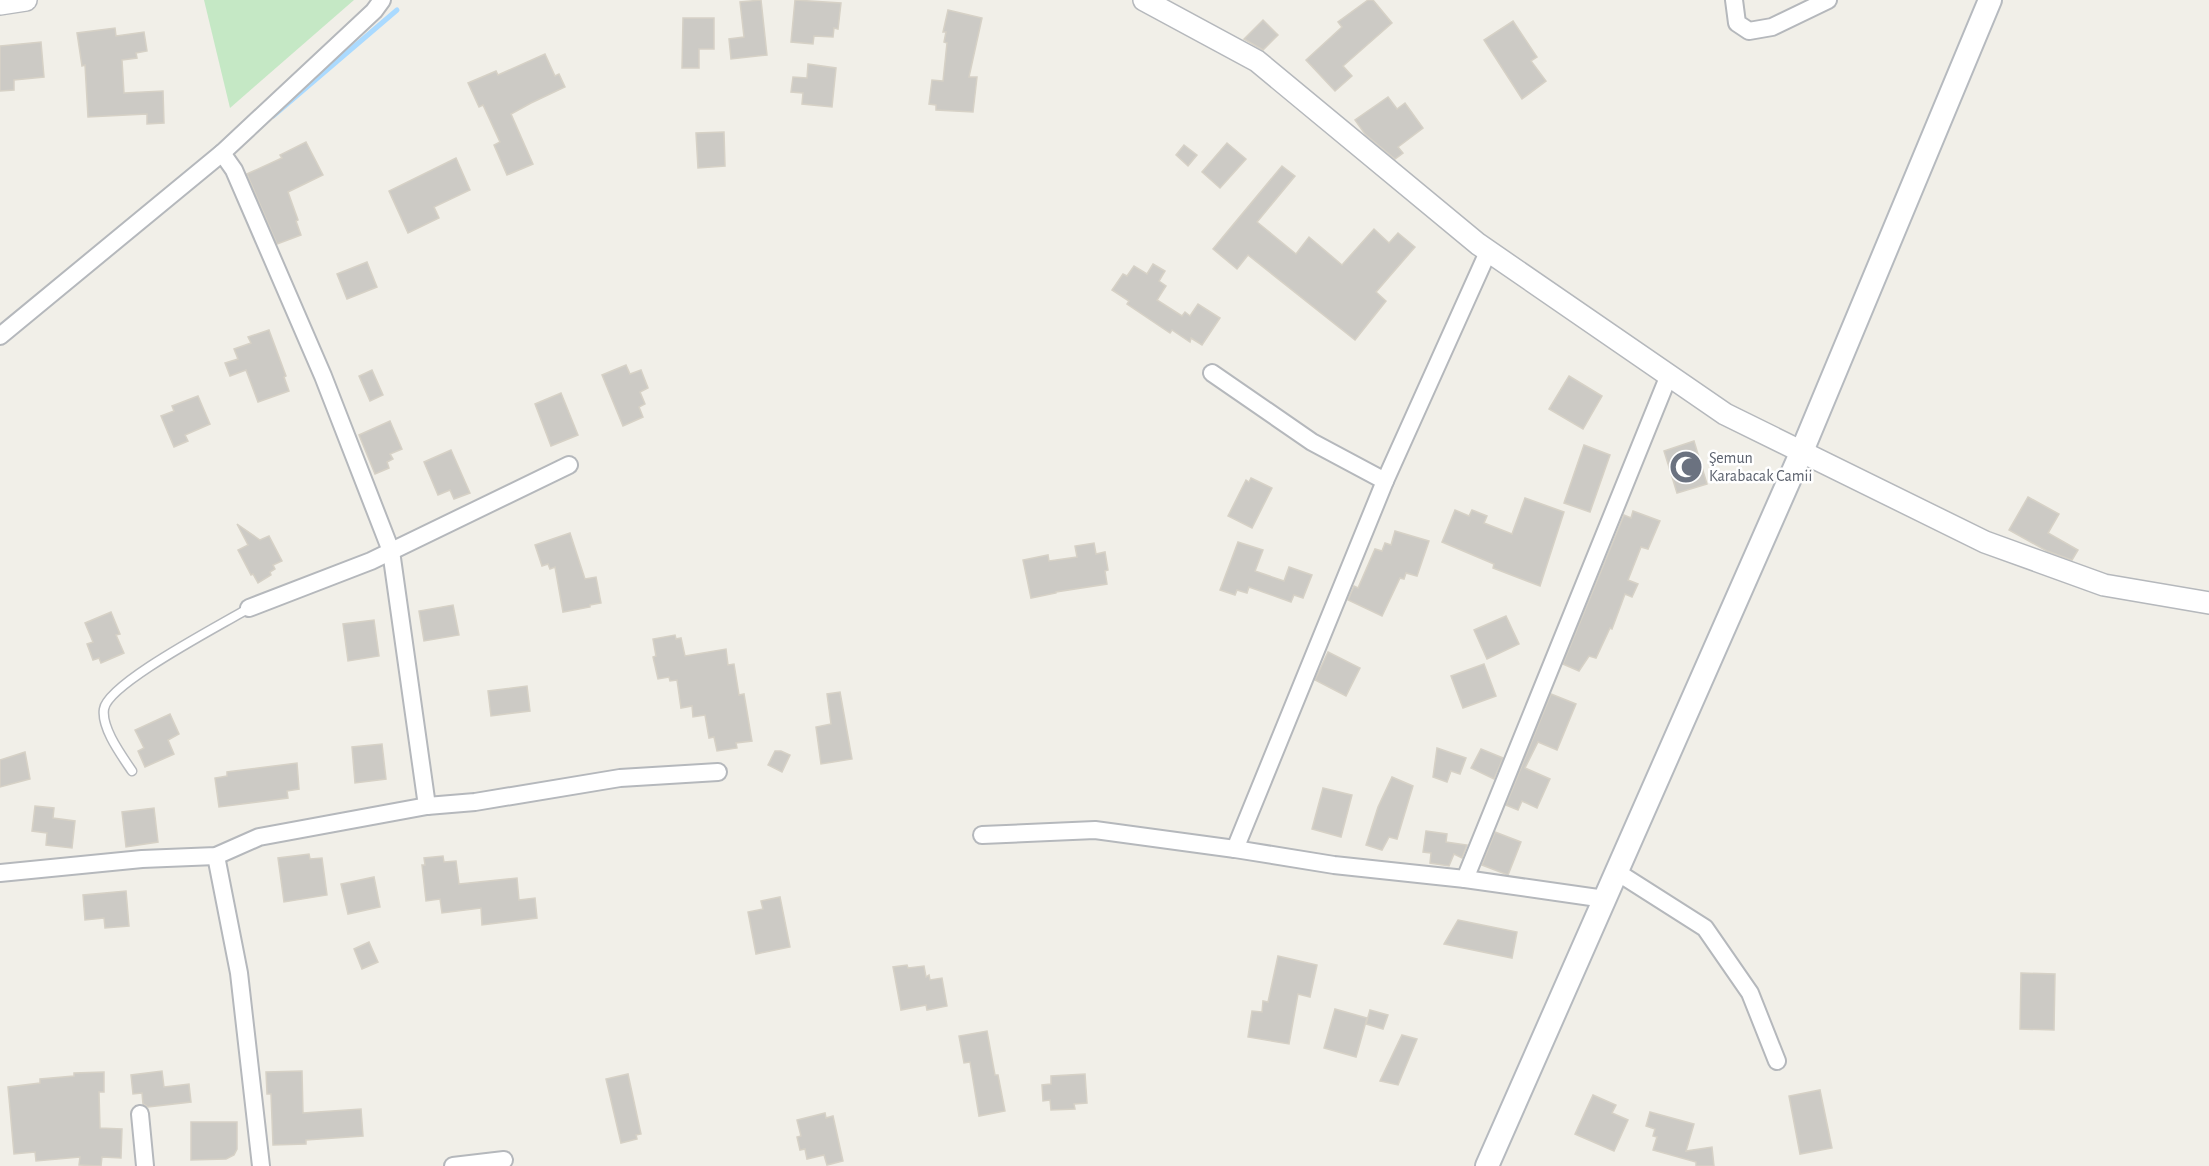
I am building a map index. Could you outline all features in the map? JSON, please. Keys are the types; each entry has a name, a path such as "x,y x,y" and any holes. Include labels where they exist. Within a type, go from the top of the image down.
{"main road":[{"path":"1487,1166 1802,451 1990,0"}],"street":[{"path":"0,4 26,0"},
{"path":"0,336 222,153 374,11 382,0"},
{"path":"1144,0 1257,61 1488,252 1725,414 1985,542 2104,585 2209,603"},
{"path":"1734,0 1737,23 1749,31 1772,27 1828,0"},
{"path":"222,153 234,170 323,376 391,551 427,806"},
{"path":"1235,849 1385,481 1488,252"},
{"path":"1212,373 1312,442 1385,481"},
{"path":"1465,879 1669,375"},
{"path":"249,608 371,561 569,465"},
{"path":"0,873 142,859 216,856 259,837 427,806 475,802 620,778 718,772"},
{"path":"982,835 1095,831 1235,849 1334,865 1465,879 1605,899"},
{"path":"216,856 239,973 261,1166"},
{"path":"1617,872 1705,928 1750,993 1777,1061"},
{"path":"140,1114 145,1166"},
{"path":"453,1166 504,1160"}],"lane":[{"path":"132,771 108,730 104,714 108,700 137,674 249,608"}],"green space":[{"path":"204,0 354,0 230,108"}],"building":[{"path":"761,0 767,55 731,59 729,39 744,37 740,2"},
{"path":"795,0 841,3 838,29 834,28 833,37 814,36 813,44 791,42"},
{"path":"1368,0 1373,0 1392,23 1343,66 1352,76 1335,91 1306,60 1342,27 1338,22"},
{"path":"948,10 982,18 969,77 977,77 973,112 936,110 936,105 929,104 932,80 943,81 947,43 944,42 946,32 943,32"},
{"path":"683,18 714,18 714,49 699,49 699,68 682,68"},
{"path":"1263,20 1278,35 1263,50 1244,39"},
{"path":"1513,21 1537,57 1531,61 1546,81 1522,99 1484,40"},
{"path":"115,28 116,36 144,32 147,51 136,53 137,58 122,60 124,93 163,91 164,123 147,124 147,114 88,117 85,65 82,66 77,33"},
{"path":"41,42 44,77 14,80 14,90 0,91 0,46"},
{"path":"545,54 555,76 559,74 565,87 511,114 533,164 507,175 494,145 500,142 483,105 479,107 468,83 496,71 498,75"},
{"path":"808,64 836,68 832,107 802,104 803,93 791,92 793,77 807,78"},
{"path":"1388,97 1397,109 1405,103 1423,128 1398,147 1403,153 1395,159 1365,134 1355,120"},
{"path":"724,132 725,166 698,168 696,133"},
{"path":"306,142 323,175 288,192 301,235 277,244 247,174 282,158 280,155"},
{"path":"1227,143 1246,159 1220,188 1202,172"},
{"path":"1184,145 1197,155 1188,166 1176,155"},
{"path":"456,158 470,190 434,207 439,218 408,233 389,191"},
{"path":"1282,166 1295,176 1257,222 1296,254 1309,237 1342,265 1374,229 1389,243 1398,233 1415,247 1376,292 1386,301 1355,340 1248,255 1237,269 1213,249"},
{"path":"367,262 377,287 347,299 337,274"},
{"path":"1153,264 1165,271 1159,281 1166,286 1157,300 1182,316 1185,312 1190,316 1198,304 1220,318 1202,345 1191,338 1190,342 1172,330 1170,333 1127,304 1129,301 1112,290 1123,274 1127,276 1134,266 1147,274"},
{"path":"269,330 286,376 284,377 289,391 258,402 246,370 230,376 225,363 238,359 234,349 251,343 248,337"},
{"path":"626,365 630,374 641,370 648,388 640,392 645,404 639,407 643,417 623,426 602,375"},
{"path":"372,370 383,395 370,401 359,376"},
{"path":"1569,376 1602,396 1583,429 1549,409"},
{"path":"561,393 578,435 551,446 535,404"},
{"path":"198,396 210,424 185,435 188,441 174,447 161,416 174,411 172,406"},
{"path":"390,421 402,449 390,454 393,459 387,462 389,468 375,474 359,435"},
{"name":"Şemun Karabacak Camii","path":"1694,441 1707,484 1677,493 1664,451"},
{"path":"1584,445 1610,455 1590,512 1564,503"},
{"path":"451,450 470,493 454,499 450,490 438,495 424,462"},
{"path":"1251,478 1272,488 1252,528 1228,516 1246,480 1249,482"},
{"path":"2028,497 2059,514 2048,533 2078,550 2072,560 2047,551 2009,530"},
{"path":"1525,498 1564,512 1540,586 1493,568 1494,564 1442,542 1455,510 1469,516 1472,510 1487,516 1484,523 1512,534"},
{"path":"1633,511 1660,521 1648,549 1641,547 1628,580 1638,584 1632,597 1625,594 1612,629 1610,628 1596,658 1589,656 1579,671 1563,664 1624,515 1631,518"},
{"path":"237,524 260,540 269,536 282,561 273,565 275,569 270,572 271,575 258,583 253,574 251,575 238,550 248,545"},
{"path":"1395,531 1429,541 1417,576 1406,573 1404,579 1400,578 1382,616 1348,600 1354,586 1358,588 1375,549 1382,551 1385,543 1391,545"},
{"path":"570,533 585,579 596,577 601,603 563,612 555,567 550,569 548,564 542,566 535,545"},
{"path":"1238,542 1263,550 1255,571 1284,581 1289,567 1312,575 1303,598 1294,595 1291,602 1249,587 1247,593 1237,590 1235,595 1220,590"},
{"path":"1094,543 1096,554 1105,552 1108,570 1105,571 1107,584 1031,598 1023,560 1048,555 1049,561 1077,557 1075,546"},
{"path":"453,605 459,635 424,641 419,611"},
{"path":"111,612 120,634 116,635 124,653 101,663 99,658 93,660 87,644 93,642 85,623"},
{"path":"1506,616 1519,644 1487,659 1474,630"},
{"path":"374,620 379,656 348,661 343,624"},
{"path":"675,635 676,639 681,638 685,656 726,649 728,665 734,664 739,695 744,694 752,741 736,743 737,748 717,751 714,737 709,738 705,715 693,717 692,706 681,708 677,680 670,681 669,677 658,679 653,657 656,656 653,639"},
{"path":"1328,652 1360,668 1346,696 1315,680"},
{"path":"1484,664 1496,696 1463,708 1451,676"},
{"path":"527,686 530,711 491,716 488,691"},
{"path":"840,692 852,759 821,764 816,727 831,724 827,694"},
{"path":"1551,694 1576,704 1557,750 1538,742 1525,768 1550,779 1537,808 1522,801 1518,810 1506,805"},
{"path":"170,714 179,734 168,740 174,754 145,767 138,751 144,748 135,730"},
{"path":"382,744 386,779 355,783 352,747"},
{"path":"1437,748 1466,758 1460,774 1451,771 1447,782 1433,777"},
{"path":"1481,749 1503,758 1494,779 1471,768"},
{"path":"775,751 790,755 782,772 768,765"},
{"path":"25,752 30,779 0,787 0,760"},
{"path":"297,763 299,789 287,791 288,798 219,807 215,778 227,776 227,772"},
{"path":"1392,777 1413,786 1397,839 1389,837 1382,850 1366,845 1378,807"},
{"path":"1323,788 1352,795 1341,837 1312,829"},
{"path":"35,806 54,808 53,818 75,821 72,848 46,845 47,833 32,831"},
{"path":"154,808 158,842 126,847 122,812"},
{"path":"1426,831 1447,834 1446,842 1467,845 1462,858 1454,854 1449,866 1430,863 1431,853 1423,852"},
{"path":"1495,832 1521,842 1508,875 1482,865"},
{"path":"309,854 310,859 322,858 327,895 284,902 278,858"},
{"path":"443,856 444,862 456,861 459,884 517,878 519,900 535,898 537,918 482,925 481,908 442,913 440,899 426,901 422,865 425,865 424,858"},
{"path":"374,877 380,907 348,914 341,884"},
{"path":"126,891 129,926 105,928 104,918 85,920 83,895"},
{"path":"780,897 790,947 756,954 748,912 763,909 761,901"},
{"path":"1458,920 1517,932 1512,958 1444,944"},
{"path":"369,942 378,962 362,969 354,949"},
{"path":"1278,956 1317,965 1310,997 1298,994 1289,1044 1248,1037 1252,1011 1262,1012 1263,1001 1268,1002"},
{"path":"907,965 908,968 924,966 926,977 929,975 930,980 942,978 947,1006 927,1010 926,1005 901,1010 893,967"},
{"path":"2021,973 2055,974 2054,1030 2020,1029"},
{"path":"1335,1009 1367,1018 1356,1057 1324,1048"},
{"path":"1370,1010 1388,1015 1383,1029 1366,1024"},
{"path":"987,1031 995,1075 998,1075 1005,1111 979,1116 970,1062 964,1063 959,1036"},
{"path":"1402,1035 1417,1039 1398,1085 1380,1081"},
{"path":"162,1071 164,1087 189,1084 191,1102 148,1107 143,1104 142,1093 133,1094 131,1075"},
{"path":"302,1071 303,1113 361,1109 363,1136 306,1140 306,1144 273,1145 271,1094 267,1094 266,1072"},
{"path":"104,1072 104,1092 99,1092 100,1128 122,1129 121,1158 102,1157 101,1166 79,1165 80,1157 36,1161 35,1152 14,1154 8,1087 40,1083 40,1079 74,1076 74,1073"},
{"path":"628,1074 641,1134 636,1135 637,1139 621,1143 606,1079"},
{"path":"1085,1074 1087,1103 1074,1104 1075,1109 1051,1110 1050,1100 1043,1101 1042,1085 1051,1084 1051,1076"},
{"path":"1820,1090 1832,1148 1800,1154 1789,1096"},
{"path":"1593,1095 1616,1105 1612,1113 1628,1120 1614,1151 1575,1134"},
{"path":"1650,1112 1694,1124 1686,1151 1712,1147 1714,1166 1696,1166 1696,1162 1653,1150 1657,1137 1653,1136 1655,1129 1646,1126"},
{"path":"825,1113 826,1118 833,1116 843,1161 827,1165 824,1155 807,1159 805,1149 800,1150 797,1137 801,1136 797,1120"},
{"path":"191,1122 237,1122 237,1149 234,1155 226,1159 191,1160"}],"waterway":[{"path":"273,116 397,10"}],"place":[{"name":"Şemun Karabacak Camii","path":"1686,467"}]}
